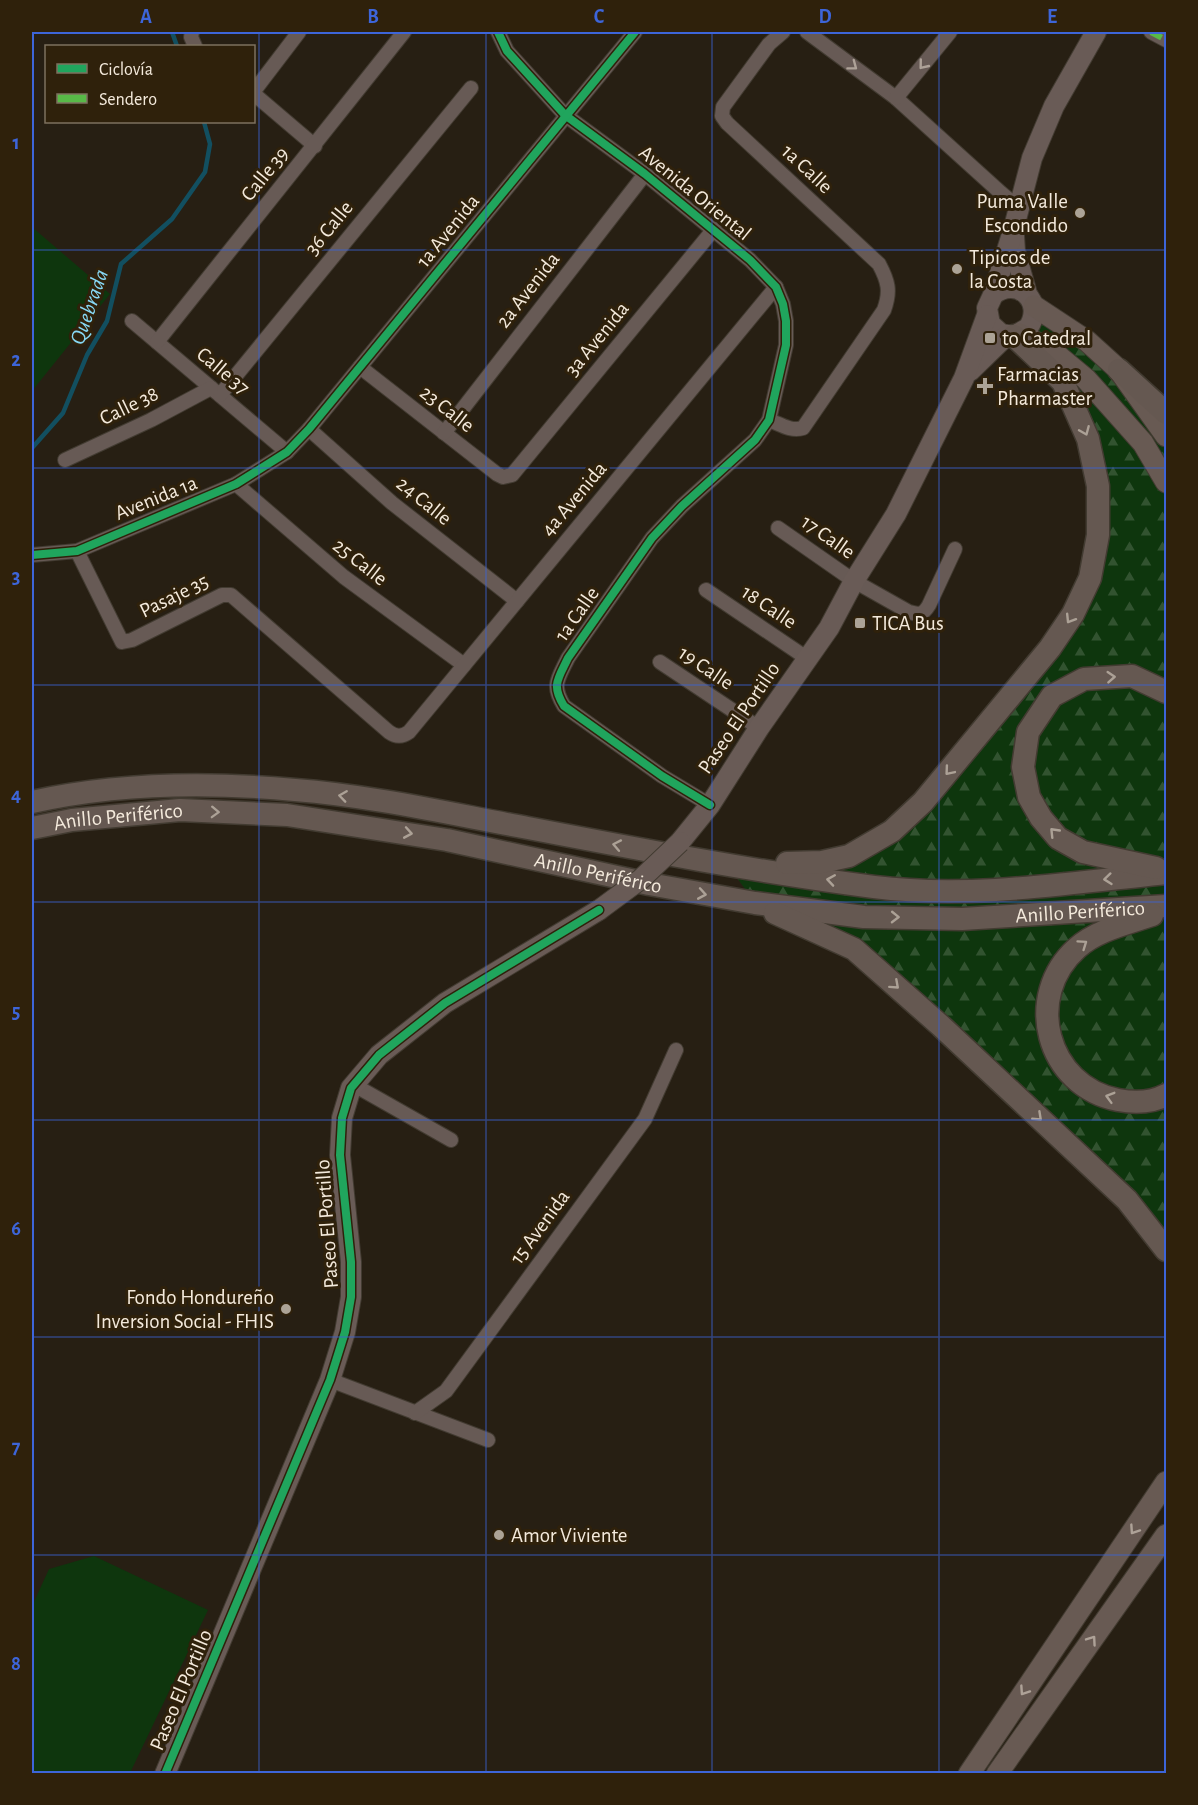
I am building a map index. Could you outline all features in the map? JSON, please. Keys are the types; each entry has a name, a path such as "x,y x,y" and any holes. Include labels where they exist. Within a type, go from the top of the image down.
{"highway":[{"path":"726,864 822,862 849,856 892,831 922,802 1050,648 1073,614 1090,578 1098,535 1098,486 1088,439 1063,382 1013,335"},
{"path":"1119,370 1167,412"},
{"path":"1167,692 1132,676 1084,679 1052,696 1028,732 1023,767 1029,797 1041,818 1058,837 1083,852 1167,872"},
{"name":"Anillo Periférico","path":"32,802 68,794 185,785 296,790 379,801 726,864 876,887 934,891 993,891 1167,872"},
{"name":"Anillo Periférico","path":"32,828 72,820 180,810 287,814 447,840 649,884 755,903 864,916 962,919 1167,908"},
{"path":"755,903 854,949 941,1026 1127,1200 1167,1250"},
{"path":"1167,908 1103,931 1077,948 1060,967 1051,989 1047,1018 1051,1043 1061,1065 1080,1083 1105,1097 1134,1103 1167,1095"}],"main road":[{"path":"1096,32 1054,106 1032,158 1013,231 987,308 987,315 993,328 1050,349 1086,379 1143,443 1167,482"},
{"path":"1013,231 1015,251 1030,300 1032,323 1013,335"},
{"path":"993,295 1010,288 1019,290 1087,340 1119,370 1167,436"},
{"name":"Paseo El Portillo","path":"165,1773 330,1380 345,1332 351,1297 351,1262 340,1155 342,1118 351,1088 379,1055 446,1003 599,910 641,879 680,842 710,805 759,728 829,628 854,581 896,514 964,378 987,315"},
{"name":"Paseo El Portillo","path":"964,378 1013,335"},
{"path":"969,1773 1167,1482"},
{"path":"997,1773 1167,1535"}],"street":[{"path":"255,92 299,32"},
{"name":"Calle 39","path":"157,342 404,32"},
{"name":"Avenida Oriental","path":"498,32 507,51 565,115 714,229 776,287 783,304 786,321 786,345 769,420"},
{"name":"1a Avenida","path":"288,452 635,32"},
{"name":"1a Calle","path":"710,805 662,776 564,706 556,693 558,680 568,658 652,538 682,506 755,440 769,420 791,429 803,428 884,310 889,296 888,280 879,264 722,116 723,107 769,44 783,32"},
{"path":"807,32 896,98 1018,207"},
{"path":"896,98 950,32"},
{"path":"1151,32 1167,40"},
{"name":"36 Calle","path":"215,391 471,88"},
{"path":"255,94 315,146"},
{"name":"2a Avenida","path":"444,432 645,174"},
{"name":"3a Avenida","path":"512,475 714,229"},
{"name":"4a Avenida","path":"403,736 409,732 776,287"},
{"name":"Calle 37","path":"132,321 288,452"},
{"name":"23 Calle","path":"360,367 497,474 504,477 512,475"},
{"name":"Calle 38","path":"65,460 215,391"},
{"name":"24 Calle","path":"309,429 392,503 517,601"},
{"name":"Avenida 1a","path":"32,555 77,551 236,484 288,452"},
{"name":"25 Calle","path":"236,484 344,578 464,665"},
{"name":"17 Calle","path":"778,528 854,581 909,612 919,615 925,613 955,549"},
{"name":"Pasaje 35","path":"77,551 122,642 132,640 222,595 231,595 389,732 403,736"},
{"name":"18 Calle","path":"706,590 808,659"},
{"name":"19 Calle","path":"660,662 759,728"},
{"name":"15 Avenida","path":"415,1413 446,1390 645,1119 676,1050"},
{"path":"354,1085 451,1140"},
{"path":"330,1380 488,1440"}],"green space":[{"path":"32,227 110,294 32,391"},
{"path":"1034,306 1166,413 1166,1250 854,949 755,903 727,864 822,862 923,802 1090,578 1088,439 1019,334"},
{"path":"94,1556 208,1610 130,1773 32,1773 32,1606 49,1569"}],"waterway":[{"name":"Quebrada","path":"172,32 177,45"},
{"name":"Quebrada","path":"32,448 63,413 87,355 107,321 121,264 172,219 205,172 210,144 204,123"}],"marked path":[{"path":"1151,32 1166,40"}],"cycle path":[{"path":"498,32 507,51 565,115 645,174 750,260 776,287 783,304 786,345 769,420 755,440 682,506 652,538 568,658 557,682 558,693 564,706 662,776 710,805"},
{"path":"32,555 77,551 236,484 287,452 309,429 635,32"},
{"path":"165,1774 330,1380 345,1332 351,1297 351,1262 340,1155 342,1118 351,1088 379,1055 445,1003 599,910"}],"place":[{"name":"Puma Valle Escondido","path":"1080,213"},
{"name":"Tipicos de la Costa","path":"957,269"},
{"name":"to Catedral","path":"990,338"},
{"name":"Farmacias Pharmaster","path":"985,386"},
{"name":"TICA Bus","path":"860,623"},
{"name":"Fondo Hondureño Inversion Social - FHIS","path":"286,1309"},
{"name":"Amor Viviente","path":"499,1535"}]}
